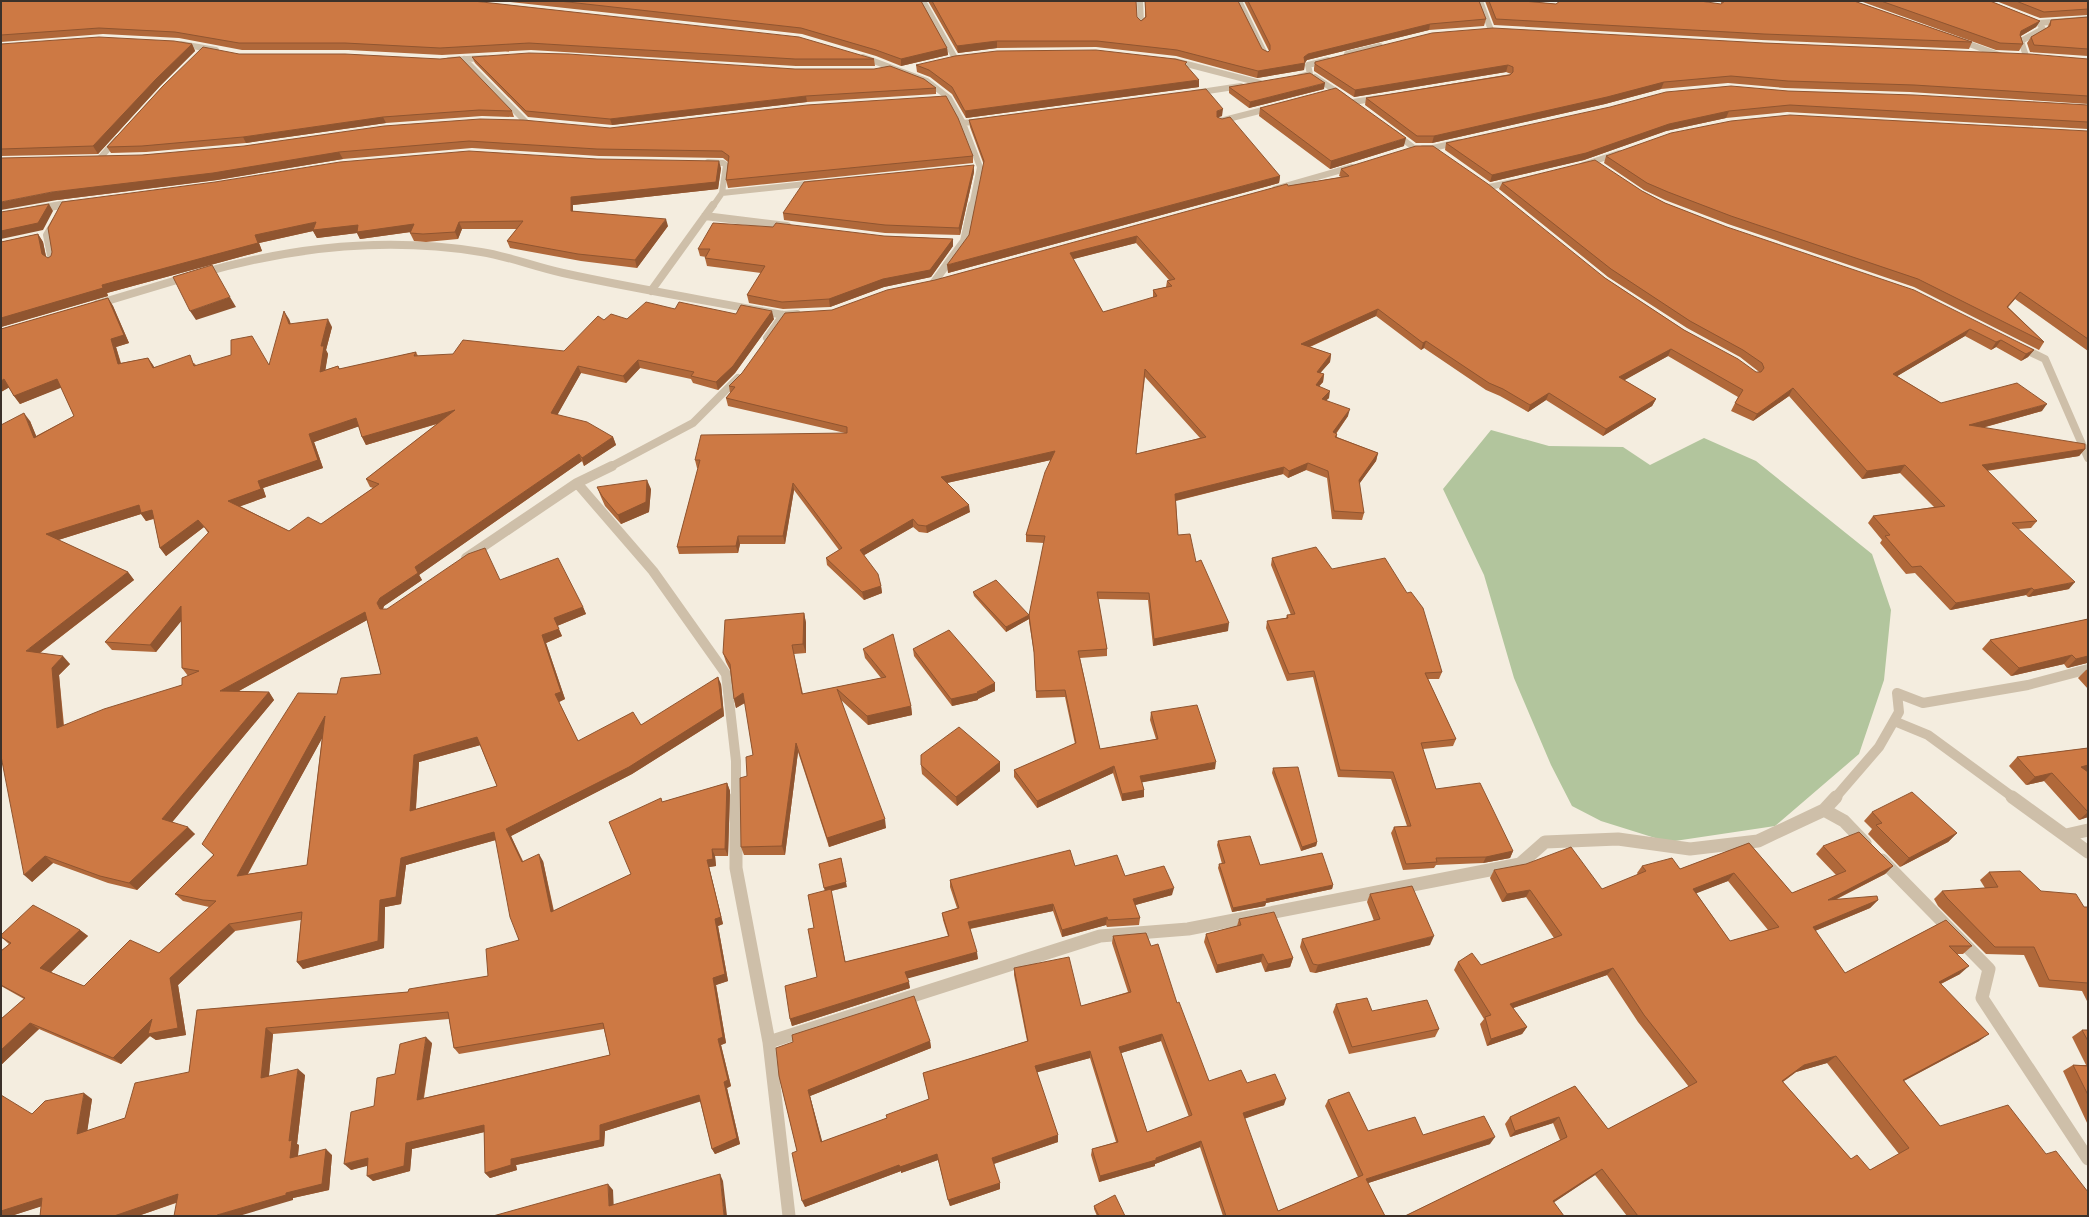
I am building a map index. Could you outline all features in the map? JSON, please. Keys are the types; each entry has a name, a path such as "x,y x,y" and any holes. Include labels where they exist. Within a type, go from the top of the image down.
{"street":[{"path":"924,1 952,58 962,57"},
{"path":"1140,1 1142,23"},
{"path":"1239,1 1245,16 1265,54"},
{"path":"1480,1 1491,30"},
{"path":"2032,20 2039,22 2088,19"},
{"path":"2034,57 2023,56 2021,41 2043,29 2039,22"},
{"path":"1483,31 1498,31"},
{"path":"1953,38 2005,56 1978,54"},
{"path":"171,42 220,51"},
{"path":"1342,56 1385,45"},
{"path":"200,53 205,48"},
{"path":"853,54 927,81 949,98 963,123 980,167 960,241 931,283 950,278"},
{"path":"442,60 494,57"},
{"path":"1336,57 1308,65 1310,74 1359,107"},
{"path":"464,59 526,122"},
{"path":"1167,60 1260,83"},
{"path":"875,71 891,67"},
{"path":"901,71 915,68"},
{"path":"1289,78 1310,74"},
{"path":"1184,94 1267,82"},
{"path":"1328,93 1335,91"},
{"path":"1353,102 1384,97"},
{"path":"941,99 949,98"},
{"path":"1220,121 1282,105"},
{"path":"963,123 987,120"},
{"path":"518,122 534,123"},
{"path":"1390,129 1411,149 1436,150 1463,141"},
{"path":"101,157 122,134"},
{"path":"1578,166 1596,164 1630,149"},
{"path":"94,157 109,157"},
{"path":"651,291 722,193 726,165 723,163 702,162"},
{"path":"1269,191 1358,165"},
{"path":"972,168 980,167"},
{"path":"1489,188 1519,180"},
{"path":"722,193 823,182"},
{"path":"29,210 80,202"},
{"path":"52,260 43,236 64,204"},
{"path":"705,216 799,228"},
{"path":"92,305 244,262 328,247 412,246 481,252 562,273 651,291 783,315 807,314"},
{"path":"761,346 783,315"},
{"path":"2015,345 2045,359 2088,458"},
{"path":"460,562 577,483 660,442 693,423 744,371"},
{"path":"577,483 653,571 726,674 736,760 736,868 769,1042 789,1216"},
{"path":"769,1042 1100,936 1188,929 1520,864 1544,842 1618,839 1690,849 1758,841 1824,810 1879,747 1899,712 1897,693 1923,702 2028,685 2088,669"},
{"path":"1894,721 1928,735 2088,852"},
{"path":"1824,810 1844,821 1989,969 1982,998 2088,1159"},
{"path":"2066,835 2088,830"}],"green space":[{"path":"1491,430 1549,446 1623,447 1650,465 1704,438 1756,461 1872,554 1891,610 1884,680 1859,754 1775,826 1668,842 1601,821 1572,806 1551,765 1514,678 1484,575 1443,489"}],"building":[{"path":"1,1 473,1 799,37 874,59 795,59 529,43 440,48 345,43 239,43 175,32 99,28 1,35"},
{"path":"559,1 921,1 947,48 901,59 801,28"},
{"path":"932,1 1136,1 1137,17 1141,21 1146,17 1145,1 1238,1 1262,49 1268,52 1270,50 1270,45 1248,1 1479,1 1486,19 1430,24 1308,54 1304,57 1305,63 1258,71 1177,50 1097,41 997,41 957,46"},
{"path":"1489,1 1523,1 1556,4 1560,1 1700,1 1721,4 1725,1 1854,1 1972,42 1764,34 1496,19"},
{"path":"1881,1 1990,1 2040,21 2021,31 2020,35 2023,44 2000,43"},
{"path":"2016,1 2088,1 2088,9 2044,12"},
{"path":"2088,17 2088,49 2034,45 2031,37 2050,26 2051,20"},
{"path":"1493,28 1764,43 2030,54 2088,59 2088,96 1914,85 1788,81 1731,76 1664,82 1607,97 1434,136 1417,136 1366,98 1510,75 1513,72 1513,67 1508,65 1355,90 1315,64 1315,62 1432,33"},
{"path":"99,37 174,41 192,44 156,79 93,146 1,149 1,44"},
{"path":"203,47 239,54 345,54 440,59 460,57 512,111 479,110 383,117 243,137 142,146 107,147 163,86"},
{"path":"1096,50 1175,59 1187,62 1185,64 1199,80 965,111 952,87 929,70 916,65 955,56 997,51"},
{"path":"529,53 568,54 795,69 874,69 890,66 924,79 936,88 806,96 610,119 526,111 472,57"},
{"path":"1310,73 1325,83 1250,102 1229,87"},
{"path":"1731,86 1788,91 1914,95 2088,105 2088,122 1790,105 1729,111 1669,124 1586,153 1492,175 1446,143 1610,107 1666,92"},
{"path":"1336,88 1406,138 1331,161 1260,108"},
{"path":"1206,89 1223,109 1217,111 1217,117 1222,119 1230,117 1280,176 947,265 969,235 984,161 969,120"},
{"path":"946,96 958,118 973,156 726,180 729,156 722,151 597,149 469,141 339,152 213,173 52,192 1,202 1,158 142,155 244,146 384,126 480,119 523,120 610,128 807,105"},
{"path":"1790,115 2088,131 2088,339 2020,292 2007,307 2044,342 1918,279 1731,216 1668,192 1647,183 1606,156 1671,133 1731,121"},
{"path":"1416,146 1433,146 1488,184 1605,278 1684,330 1738,359 1756,372 1761,372 1764,368 1762,363 1743,350 1690,321 1611,269 1502,183 1595,160 1642,191 1665,203 1727,227 1914,290 2034,350 2026,354 2001,340 1996,342 1970,329 1893,374 1941,403 2017,383 2047,404 1969,425 2085,444 2085,449 1982,465 2037,521 2012,523 2075,582 2034,590 2032,588 1956,603 1921,566 1912,567 1885,536 1890,535 1873,516 1945,506 1905,465 1867,471 1793,388 1757,414 1735,403 1743,390 1671,349 1619,377 1656,399 1606,429 1549,393 1530,405 1503,389 1489,383 1426,341 1423,343 1378,309 1301,344 1331,354 1317,372 1324,374 1316,385 1330,391 1322,399 1350,409 1333,432 1337,434 1335,437 1378,453 1359,480 1364,513 1334,511 1328,471 1308,463 1289,471 1284,467 1175,494 1178,535 1190,534 1196,562 1201,560 1229,623 1154,639 1149,593 1097,592 1107,649 1078,651 1100,749 1158,739 1151,712 1197,705 1216,762 1140,776 1144,790 1122,794 1114,766 1037,801 1014,770 1076,743 1065,690 1036,691 1034,652 1029,615 1045,536 1026,535 1045,472 1055,451 941,477 969,505 926,526 918,525 913,519 860,550 878,574 881,586 862,592 826,558 842,548 793,483 783,536 738,536 736,546 677,547 700,460 695,460 701,435 847,433 847,427 726,398 735,387 729,386 742,373 785,313 832,310 887,290 935,280 1287,184 1288,186 1349,176 1341,169","holes":["1137,236 1175,279 1167,281 1172,286 1153,290 1157,296 1103,312 1070,253","1145,369 1206,437 1136,454"]},
{"path":"469,151 597,159 719,161 716,182 571,197 571,211 666,219 635,260 578,254 507,241 523,221 459,222 455,232 423,234 410,233 414,224 357,232 358,225 313,230 316,222 255,235 258,243 102,285 103,288 1,318 1,242 38,234 42,254 48,258 51,256 52,252 48,228 62,202 215,182 340,162"},
{"path":"974,165 959,228 885,225 783,213 804,182"},
{"path":"49,204 38,223 1,231 1,212"},
{"path":"713,223 773,227 776,223 884,236 953,239 930,270 883,279 829,299 782,302 747,295 765,266 705,258 710,249 698,249"},
{"path":"212,265 230,297 190,311 173,277"},
{"path":"108,298 124,335 111,339 118,364 148,358 153,368 190,355 194,366 231,355 231,340 252,336 269,365 284,311 289,324 328,319 321,346 324,346 320,372 338,366 339,369 416,352 414,356 453,354 463,340 564,351 598,316 604,320 611,314 627,319 646,302 675,309 679,302 736,314 741,305 772,311 733,366 716,382 691,376 694,372 638,360 623,376 578,366 551,413 587,422 613,437 582,458 579,454 415,567 418,573 380,598 377,603 380,609 387,609 468,554 485,548 500,580 558,558 583,607 554,618 559,629 542,635 561,692 555,694 578,741 633,712 641,725 718,677 722,708 629,767 506,829 522,862 539,854 551,912 631,874 609,822 661,798 662,802 727,783 725,849 712,849 713,859 707,860 721,917 715,919 725,974 713,978 723,1037 718,1039 728,1080 724,1082 737,1138 712,1149 699,1095 600,1125 600,1140 511,1159 511,1165 485,1173 484,1125 406,1143 404,1166 367,1176 368,1158 344,1164 351,1112 374,1106 377,1078 395,1074 400,1044 426,1037 417,1100 610,1055 603,1023 454,1048 448,1012 266,1028 261,1078 298,1069 289,1141 292,1140 290,1158 326,1149 322,1184 286,1193 286,1195 217,1216 174,1216 178,1194 114,1216 40,1216 42,1198 1,1211 1,1095 32,1114 45,1101 84,1093 77,1134 125,1118 135,1083 189,1072 197,1010 408,992 409,989 488,976 486,949 519,940 510,917 494,832 401,858 396,897 380,900 378,941 297,962 302,912 229,924 170,978 178,1028 148,1034 152,1019 113,1058 30,1023 1,1050 1,1019 25,998 1,985 1,951 11,943 1,937 1,935 33,905 80,930 40,968 84,986 130,940 159,953 216,901 203,900 175,894 214,855 202,844 298,693 337,694 341,678 381,674 365,612 220,691 269,692 162,819 188,827 129,883 100,876 45,856 24,875 1,756 1,425 24,413 34,438 74,416 57,379 14,396 4,379 1,381 1,329","holes":["455,410 366,479 379,484 321,524 308,517 289,531 228,501 261,489 258,481 318,460 309,434 356,418 362,437","139,505 141,513 152,510 160,548 198,520 209,532 105,642 150,645 181,606 182,668 199,671 182,678 182,685 104,709 57,728 52,668 63,656 26,651 128,572 46,534","325,716 307,865 237,876","477,737 497,786 410,811 414,755"]},
{"path":"647,480 646,502 618,515 602,496 597,487"},
{"path":"1316,547 1332,569 1385,558 1407,593 1411,592 1423,608 1442,672 1425,673 1456,739 1421,743 1436,789 1480,783 1513,851 1486,857 1436,858 1437,862 1406,864 1394,827 1411,826 1393,772 1340,770 1314,671 1289,674 1267,621 1288,618 1287,615 1295,614 1272,558"},
{"path":"996,580 1029,615 1006,627 973,592"},
{"path":"804,613 803,644 792,645 802,694 886,677 863,649 893,634 911,706 867,716 837,689 885,819 827,838 796,743 782,846 741,847 740,778 747,776 746,757 753,755 743,693 734,699 730,664 723,653 725,620"},
{"path":"2088,619 2088,656 2076,659 2072,655 2019,668 1990,640"},
{"path":"949,630 995,683 977,692 978,693 951,699 913,649"},
{"path":"959,727 1000,762 956,797 921,765 921,755"},
{"path":"2088,748 2088,765 2081,767 2088,772 2088,812 2052,773 2035,777 2017,757"},
{"path":"1298,767 1317,842 1302,847 1273,768"},
{"path":"1912,792 1957,833 1909,858 1876,825 1882,823 1872,812"},
{"path":"1859,832 1893,866 1828,900 1877,896 1878,900 1813,927 1845,973 1946,920 1972,946 1949,946 1969,966 1939,982 1989,1034 1903,1080 1940,1126 2008,1105 2046,1154 2056,1151 2088,1192 2088,1216 1638,1216 1602,1169 1553,1201 1564,1216 1405,1216 1567,1137 1559,1117 1515,1131 1510,1117 1575,1086 1608,1129 1697,1082 1644,1015 1613,968 1510,1004 1527,1027 1491,1039 1485,1017 1491,1015 1458,962 1472,953 1481,965 1562,935 1530,890 1507,894 1494,870 1526,864 1571,847 1602,889 1646,871 1642,866 1672,858 1680,869 1749,843 1792,893 1846,871 1823,846","holes":["1734,873 1779,927 1730,941 1693,889","1836,1056 1909,1148 1870,1170 1857,1155 1851,1159 1782,1081 1804,1065"]},
{"path":"1250,836 1260,865 1322,853 1333,885 1266,899 1267,901 1233,908 1219,864 1225,863 1218,841"},
{"path":"1070,850 1075,866 1117,855 1125,876 1164,866 1174,888 1133,899 1140,918 1108,920 1107,917 1062,930 1053,904 968,922 977,952 905,972 909,982 790,1019 785,986 817,977 808,929 814,928 808,895 831,889 845,962 949,936 942,913 959,908 950,880"},
{"path":"841,858 846,882 824,888 819,864"},
{"path":"2020,871 2041,891 2076,894 2084,907 2088,907 2088,983 2049,980 2034,947 1995,947 1942,891 1998,887 1989,872"},
{"path":"1412,886 1434,936 1318,965 1313,964 1302,939 1380,919 1370,894"},
{"path":"1274,912 1293,958 1268,964 1263,954 1217,965 1206,934 1241,925 1239,919"},
{"path":"1146,933 1151,946 1158,944 1177,1003 1179,1002 1209,1081 1241,1070 1247,1083 1275,1074 1286,1099 1243,1113 1278,1211 1363,1175 1328,1100 1349,1092 1368,1131 1415,1117 1423,1135 1484,1116 1495,1137 1366,1179 1385,1216 1226,1216 1201,1141 1156,1158 1156,1160 1100,1176 1092,1149 1118,1142 1090,1051 1035,1066 1058,1135 992,1158 1000,1183 948,1200 937,1154 900,1167 899,1165 802,1201 792,1153 797,1151 779,1076 776,1048 793,1042 792,1035 914,996 930,1041 808,1090 821,1142 887,1118 886,1115 929,1099 923,1073 1028,1041 1014,968 1069,957 1081,1006 1131,992 1113,936","holes":["1162,1034 1192,1115 1147,1132 1119,1047"]},
{"path":"1367,998 1372,1011 1427,1000 1439,1029 1352,1047 1336,1004"},
{"path":"2082,1030 2088,1030 2088,1041"},
{"path":"2073,1065 2088,1066 2088,1095"},
{"path":"720,1174 724,1216 493,1216 608,1184 609,1206"},
{"path":"1115,1195 1125,1216 1099,1216 1094,1206"}]}
